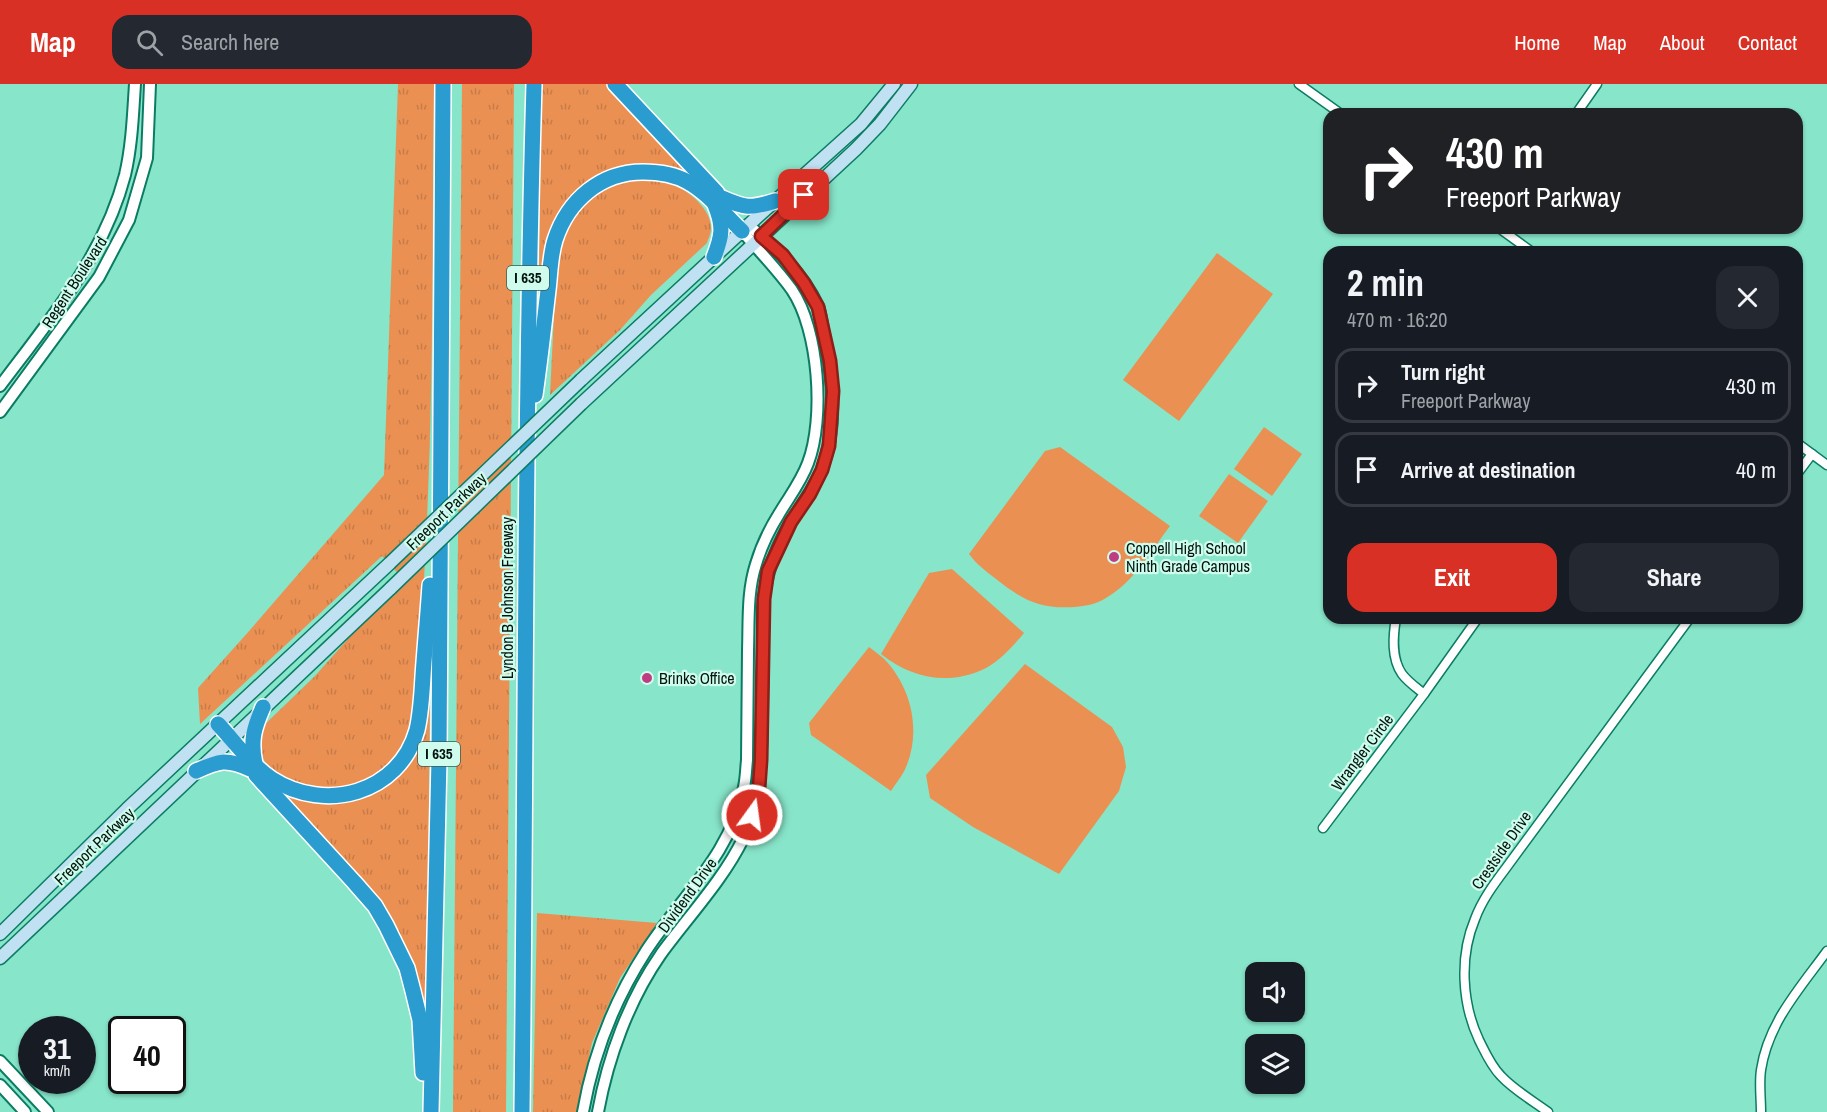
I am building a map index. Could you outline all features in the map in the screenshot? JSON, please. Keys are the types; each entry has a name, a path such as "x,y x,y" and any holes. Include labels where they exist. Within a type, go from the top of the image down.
{"highway":[{"name":"I 635","path":"431,1112 439,759 442,84"},
{"name":"Lyndon B Johnson Freeway","path":"522,1112 528,278 534,84"},
{"path":"615,84 718,202 745,228"},
{"path":"526,472 552,258 557,235 567,213 578,200 597,184 621,174 654,172 686,180 718,202 756,207 774,201"},
{"path":"714,257 722,236 718,202"},
{"path":"196,771 215,762 233,761 253,766 271,779 293,790 314,795 336,796 353,794 384,779 406,753 417,731 421,703 440,396"},
{"path":"253,766 251,748 254,728 264,707"},
{"path":"216,727 368,898 398,946 407,968 420,1020 425,1112"}],"main road":[{"name":"Freeport Parkway","path":"0,934 127,809 390,563 581,380 774,201 861,124 894,84"},
{"name":"Freeport Parkway","path":"0,958 391,588 581,404 856,149 880,124 910,84"}],"street":[{"name":"Regent Boulevard","path":"0,386 65,299 90,261 116,206 130,151 135,84"},
{"name":"Regent Boulevard","path":"0,412 93,286 112,255 129,220 147,158 150,84"},
{"path":"1299,84 1333,108"},
{"path":"1580,108 1597,84"},
{"name":"Dividend Drive","path":"583,1112 600,1046 610,1018 628,981 647,949 716,856 730,832 738,810 745,786 749,598 755,565 778,515 808,464 815,443 818,391 815,363 804,315 792,291 757,240 745,228"},
{"path":"1507,234 1524,246"},
{"name":"Dividend Drive","path":"598,1112 611,1060 624,1023 641,988 659,957 729,864 752,815 759,788 764,599 768,571 791,522 810,494 822,470 829,446 833,391 830,361 818,307 783,255 757,240"},
{"path":"1803,447 1827,465"},
{"path":"1803,466 1812,454"},
{"path":"755,565 768,571"},
{"path":"1395,624 1393,636 1395,658 1402,674 1424,694"},
{"name":"Wrangler Circle","path":"1323,828 1474,624"},
{"name":"Crestside Drive","path":"1548,1112 1500,1075 1489,1060 1475,1032 1467,1004 1464,972 1474,920 1488,893 1686,624"},
{"path":"748,691 762,691"},
{"path":"1761,1112 1761,1072 1773,1028 1782,1012 1827,951"},
{"path":"0,1061 48,1112"},
{"path":"0,1085 26,1112"}],"green space":[{"path":"398,84 434,84 429,482 418,661 409,729 396,755 374,776 361,783 333,790 318,789 284,777 270,767 260,752 260,729 314,677 356,630 405,581 382,556 200,724 198,688 384,475"},
{"path":"462,84 514,84 506,1112 453,1112"},
{"path":"541,84 608,84 707,190 657,168 587,186 544,278 539,278"},
{"path":"636,180 673,185 695,199 705,210 710,223 711,231 707,243 651,295 620,330 550,395 557,253 566,224 577,209 597,191 613,184"},
{"path":"1217,253 1273,294 1179,421 1123,380"},
{"path":"1264,427 1302,454 1272,496 1234,469"},
{"path":"1060,447 1170,526 1125,584 1103,600 1079,607 1052,607 1024,598 1006,587 969,554 1045,451"},
{"path":"1229,474 1268,501 1238,543 1199,516"},
{"path":"952,569 1024,633 991,665 959,677 932,677 918,674 893,663 881,654 929,573"},
{"path":"869,647 896,673 903,685 912,712 911,754 905,770 891,791 811,735 809,723"},
{"path":"1025,664 1112,727 1123,747 1126,767 1119,791 1059,874 973,827 930,798 926,775"},
{"path":"425,691 430,691 427,1019 411,960 273,789 321,800 396,773"},
{"path":"537,913 657,923 620,978 592,1043 577,1112 533,1112"}],"place":[{"name":"Coppell High School Ninth Grade Campus","path":"1114,557"},
{"name":"Brinks Office","path":"647,678"}],"route":[{"path":"752,815 759,788 761,760 764,599 768,571 791,522 810,494 822,470 829,446 832,417 833,391 830,361 818,307 783,255 761,236 804,195"}]}
